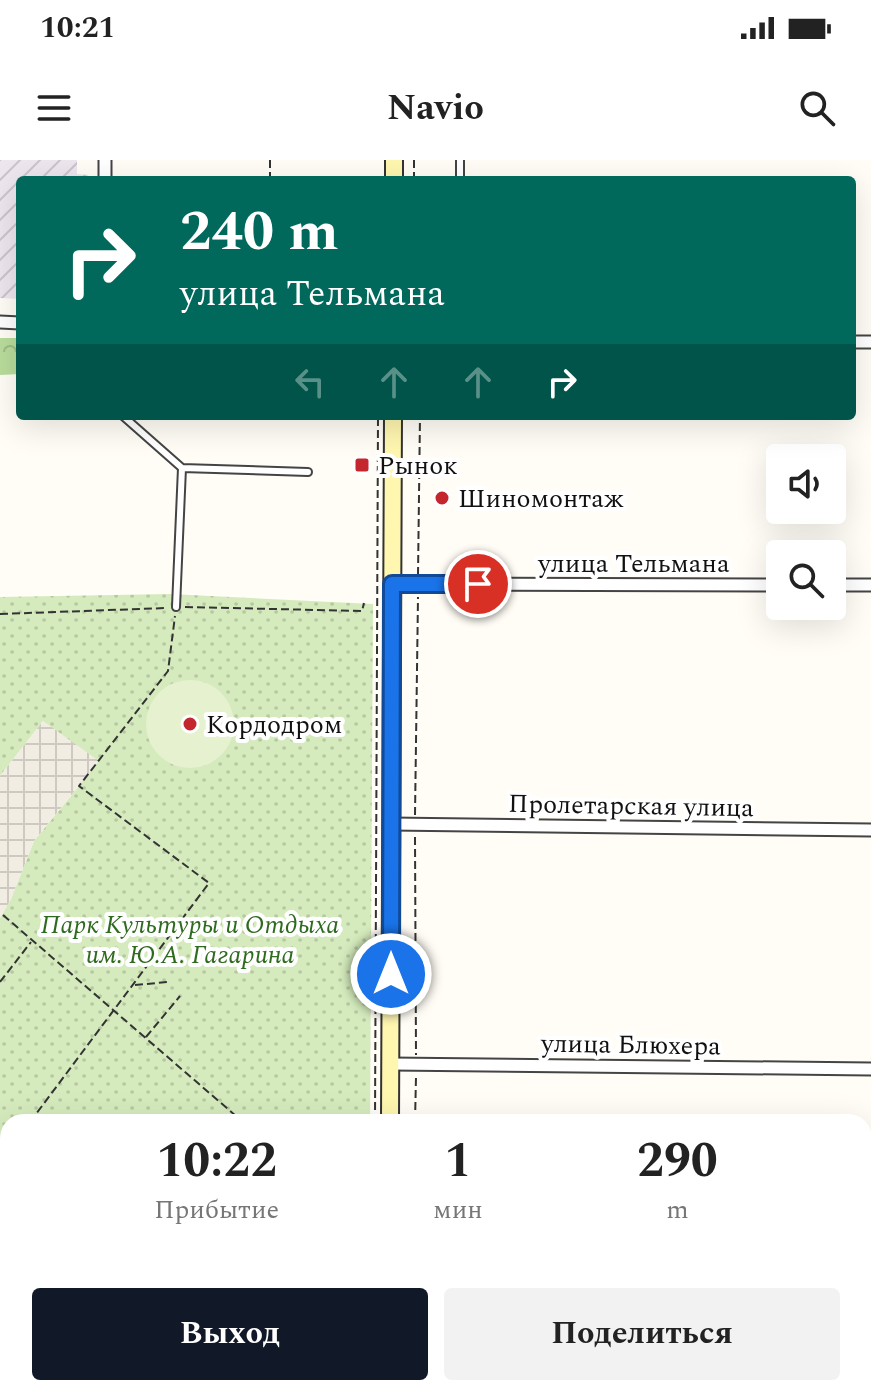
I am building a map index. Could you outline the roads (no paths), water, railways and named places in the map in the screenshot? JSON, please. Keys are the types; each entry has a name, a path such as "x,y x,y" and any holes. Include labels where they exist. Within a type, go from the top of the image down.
{"main road":[{"path":"390,1114 393,420"}],"street":[{"name":"улица Тельмана","path":"392,584 766,585"},
{"path":"846,585 871,585"},
{"name":"Пролетарская улица","path":"391,824 871,830"},
{"name":"улица Блюхера","path":"391,1064 871,1069"}],"lane":[{"path":"127,420 182,468 308,472"},
{"path":"176,607 182,468"}],"place":[{"name":"Рынок","path":"362,465"},
{"name":"Шиномонтаж","path":"442,498"},
{"name":"Кордодром","path":"190,724"}],"park label":[{"name":"Парк Культуры и Отдыха им. Ю.А. Гагарина","path":"190,939"}]}
